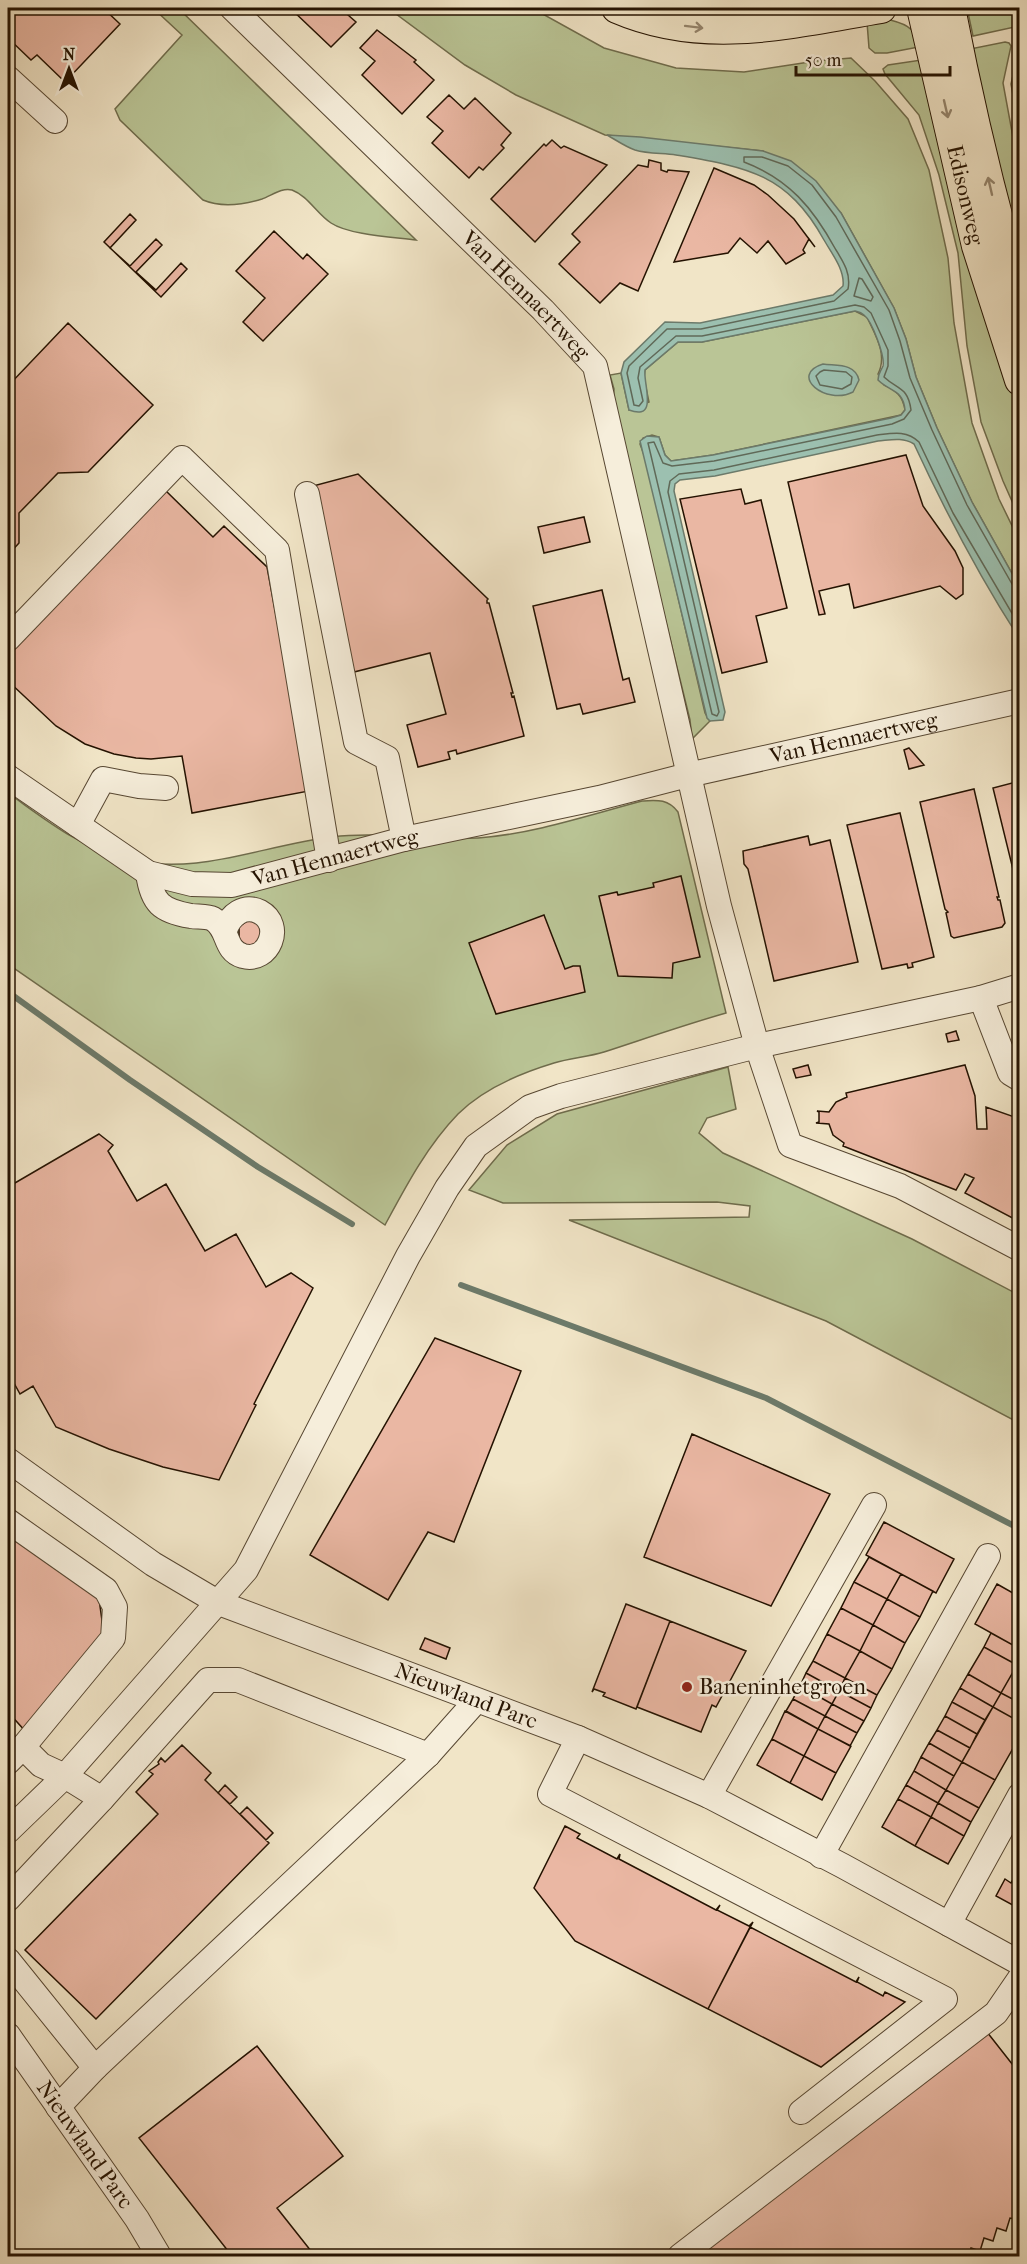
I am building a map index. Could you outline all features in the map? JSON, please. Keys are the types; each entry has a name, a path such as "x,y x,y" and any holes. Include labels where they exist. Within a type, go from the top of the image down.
{"main road":[{"path":"617,8 638,16 693,28 737,30 782,26 881,8"},
{"name":"Edisonweg","path":"922,8 977,246 1020,380"},
{"name":"Edisonweg","path":"950,8 995,208 1020,299"}],"street":[{"name":"Van Hennaertweg","path":"232,8 543,310 595,366 688,775 738,981 790,1145 900,1186 1020,1249"},
{"path":"8,78 55,121"},
{"path":"8,639 182,458 277,550 329,860"},
{"path":"307,494 356,742 387,758 404,839"},
{"name":"Van Hennaertweg","path":"8,777 148,873 192,884 232,885 404,839 599,798 688,775 1020,700"},
{"path":"78,825 103,779 139,786 166,788"},
{"path":"148,873 151,891 160,904 173,913 212,918 225,930 228,944 238,954 246,957 261,953 271,942 272,925 259,911 250,909 240,911 233,915 225,930"},
{"path":"250,909 249,901 254,879"},
{"path":"8,1831 65,1776 219,1604 246,1569 408,1256 447,1188 476,1146 530,1107 561,1096 757,1046 981,998 1020,986"},
{"path":"981,998 1010,1073 1020,1079"},
{"name":"Nieuwland Parc","path":"8,1460 153,1564 219,1604 578,1738 709,1796 1020,1963"},
{"path":"709,1796 874,1505"},
{"path":"8,1521 106,1590 115,1606 113,1638 15,1755 65,1776 102,1799"},
{"path":"821,1856 988,1556"},
{"path":"8,1899 102,1799 208,1680 238,1680 428,1755"},
{"path":"58,2107 95,2068 428,1755 476,1701"},
{"path":"578,1738 549,1794 945,1999 801,2112"},
{"path":"949,1924 1020,1795"},
{"path":"8,1960 95,2068"},
{"path":"680,2256 996,2013 1020,1978"},
{"name":"Nieuwland Parc","path":"8,2035 137,2219 159,2256"}],"shaded area":[{"path":"153,8 178,8 416,240 372,235 339,227 326,219 303,196 288,189 240,204 225,205 203,200 120,120 115,109 182,35"},
{"path":"388,8 532,8 604,48 676,68 744,72 851,58 875,81 908,119 929,170 948,258 954,323 972,423 999,499 1019,540 1019,586 972,502 937,428 916,377 906,339 894,308 841,213 763,151 605,135 516,95 465,65"},
{"path":"680,8 824,8 745,16"},
{"path":"967,8 1019,8 1019,26 973,36"},
{"path":"882,18 907,26 924,46 875,53 869,48 867,22"},
{"path":"1005,42 1011,46 1003,83 1019,170 1019,257 970,49"},
{"path":"1019,49 1019,128 1011,84"},
{"path":"928,59 988,318 1019,408 1019,517 981,422 967,346 958,253 939,175 919,115 883,69 888,65"},
{"path":"855,311 867,317 877,338 882,359 878,374 884,385 901,397 905,410 901,415 713,455 671,461 665,455 659,437 652,435 643,438 640,444 646,460 705,713 710,721 692,739 690,720 613,407 614,389 610,375 621,373 629,410 649,402 644,378 645,370 678,342 702,342"},
{"path":"8,793 64,832 93,848 126,859 152,864 204,862 306,841 350,835 460,839 499,836 561,823 642,801 662,801 678,812 726,1013 604,1052 541,1067 516,1077 479,1097 458,1114 436,1139 409,1181 385,1225 8,964"},
{"path":"728,1067 736,1109 707,1118 699,1133 723,1153 912,1239 1019,1295 1019,1423 826,1321 569,1220 749,1217 750,1206 717,1202 503,1203 469,1190 507,1145 557,1114"}],"water":[{"path":"607,135 763,151 791,161 816,181 841,213 894,308 906,339 916,377 937,428 972,502 1019,586 1019,638 963,543 914,444 910,442 905,440 878,441 715,476 680,480 675,484 674,491 725,712 723,720 710,721 707,718 640,441 647,436 659,437 665,455 671,461 713,455 891,418 901,415 905,410 904,403 899,394 878,380 883,366 880,347 867,319 855,311 702,342 678,342 645,370 647,406 638,412 629,410 621,373 624,362 665,322 700,323 833,295 843,286 843,280 837,262 810,218 795,200 779,187 744,170 701,159 640,151"},
{"path":"823,364 845,366 854,371 859,380 853,392 832,395 815,387 809,375 813,369"}],"building":[{"path":"8,8 103,8 120,24 65,82 37,55 31,60 8,38"},
{"path":"290,8 340,8 356,22 331,47"},
{"path":"377,30 416,60 414,62 434,80 402,114 362,75 375,61 360,48"},
{"path":"449,95 464,109 475,98 511,133 501,145 504,148 483,170 479,167 469,178 432,143 443,131 427,117"},
{"path":"552,140 561,148 564,146 607,165 535,242 491,199 544,144 546,146"},
{"path":"649,160 661,163 661,170 667,172 668,170 689,172 638,291 620,283 600,303 559,264 580,242 572,234 638,165 648,167"},
{"path":"714,168 754,185 768,195 794,219 809,239 803,250 805,253 786,264 768,241 757,253 740,238 728,253 674,262"},
{"path":"130,214 136,220 110,248 104,242"},
{"path":"274,231 303,259 307,254 328,274 263,341 243,322 265,298 236,271"},
{"path":"156,239 162,245 136,272 156,290 181,263 187,269 161,297 113,251 130,266"},
{"path":"68,323 153,405 88,472 58,473 19,513 19,543 8,555 8,386"},
{"path":"906,455 923,506 955,551 963,568 963,594 956,599 940,586 854,608 849,584 819,591 825,614 819,615 788,482"},
{"path":"358,474 488,599 487,603 489,603 524,736 457,754 456,750 448,752 450,759 418,767 407,725 446,714 430,653 350,673 313,486"},
{"path":"741,489 745,504 761,500 787,608 756,616 767,662 722,673 680,499"},
{"path":"165,490 213,537 224,526 267,567 309,791 192,813 182,756 136,758 114,754 85,744 56,726 8,681 8,651"},
{"path":"584,517 590,542 544,553 538,527"},
{"path":"602,590 623,680 629,678 635,702 583,714 580,704 557,709 533,606"},
{"path":"909,748 924,765 909,769 904,750"},
{"path":"1020,781 1020,898 993,788"},
{"path":"974,789 999,897 997,897 1000,900 1005,923 1002,927 954,938 951,936 946,913 948,912 945,909 920,802"},
{"path":"900,813 934,957 912,963 913,967 908,968 907,964 882,969 847,825"},
{"path":"808,836 810,845 830,840 858,962 774,981 748,869 744,864 743,851"},
{"path":"681,876 700,957 673,963 672,978 618,976 599,896 617,892 618,895 654,887 653,883"},
{"path":"544,915 565,969 580,966 585,992 496,1014 469,943"},
{"path":"247,921 259,922 262,942 246,946 239,939 239,927"},
{"path":"956,1031 959,1040 948,1042 946,1034"},
{"path":"808,1065 811,1075 796,1078 793,1069"},
{"path":"965,1065 975,1096 977,1129 987,1129 986,1107 1020,1119 1020,1222 965,1193 974,1178 965,1174 956,1190 843,1146 844,1143 833,1135 829,1124 816,1123 819,1122 817,1111 829,1112 836,1102 847,1097 846,1093"},
{"path":"99,1134 113,1145 108,1151 137,1201 166,1184 205,1251 236,1234 266,1287 291,1273 313,1288 254,1404 256,1405 219,1480 163,1467 109,1449 56,1427 33,1386 20,1394 8,1372 8,1187"},
{"path":"435,1338 521,1371 454,1542 428,1532 388,1600 310,1555"},
{"path":"692,1434 830,1494 771,1606 644,1557"},
{"path":"884,1522 954,1559 936,1593 866,1555"},
{"path":"8,1534 99,1599 104,1635 27,1733 8,1712"},
{"path":"869,1557 901,1574 887,1599 854,1582"},
{"path":"901,1574 933,1591 920,1617 887,1599"},
{"path":"854,1582 887,1599 873,1625 841,1608"},
{"path":"997,1584 1020,1597 1020,1649 975,1624"},
{"path":"887,1599 920,1617 905,1643 873,1625"},
{"path":"626,1604 670,1621 636,1709 603,1696 605,1693 594,1689 592,1692"},
{"path":"841,1608 873,1625 860,1651 827,1634"},
{"path":"670,1621 746,1651 716,1707 712,1705 701,1732 637,1707"},
{"path":"873,1625 905,1643 892,1669 860,1651"},
{"path":"991,1633 1020,1649 1020,1660 1017,1665 984,1647"},
{"path":"827,1634 860,1651 845,1678 813,1661"},
{"path":"425,1638 450,1648 446,1659 420,1649"},
{"path":"984,1647 1017,1665 1001,1693 968,1674"},
{"path":"860,1651 892,1669 877,1695 845,1678"},
{"path":"813,1661 845,1678 839,1691 806,1673"},
{"path":"1017,1665 1020,1667 1020,1703 1001,1693"},
{"path":"806,1673 839,1691 832,1704 800,1686"},
{"path":"968,1674 1001,1693 993,1707 960,1688"},
{"path":"845,1678 877,1695 871,1708 839,1691"},
{"path":"800,1686 832,1704 825,1716 793,1699"},
{"path":"960,1688 993,1707 985,1720 952,1702"},
{"path":"839,1691 871,1708 864,1721 832,1704"},
{"path":"1001,1693 1020,1703 1020,1722 993,1707"},
{"path":"793,1699 825,1716 818,1729 786,1711"},
{"path":"952,1702 985,1720 977,1734 945,1716"},
{"path":"832,1704 864,1721 857,1733 825,1716"},
{"path":"993,1707 1020,1722 1020,1736 995,1780 962,1762"},
{"path":"785,1711 818,1729 804,1756 772,1739"},
{"path":"825,1716 857,1733 850,1746 818,1729"},
{"path":"945,1716 977,1734 970,1748 937,1730"},
{"path":"818,1729 851,1746 836,1773 804,1756"},
{"path":"937,1730 970,1748 962,1762 929,1743"},
{"path":"772,1739 804,1756 790,1783 757,1765"},
{"path":"929,1743 962,1762 954,1776 921,1757"},
{"path":"182,1745 211,1773 205,1780 269,1843 96,2019 25,1950 158,1814 136,1792 153,1774 149,1771 159,1764 161,1758 165,1762"},
{"path":"804,1756 836,1773 822,1800 790,1783"},
{"path":"921,1757 954,1776 946,1790 914,1771"},
{"path":"962,1762 995,1780 979,1808 946,1790"},
{"path":"914,1771 946,1790 938,1803 906,1785"},
{"path":"225,1785 237,1797 230,1804 218,1793"},
{"path":"906,1785 938,1803 931,1817 898,1799"},
{"path":"946,1790 979,1808 971,1822 938,1803"},
{"path":"898,1799 931,1817 915,1846 882,1827"},
{"path":"938,1803 971,1822 964,1836 931,1817"},
{"path":"247,1807 273,1833 266,1840 240,1814"},
{"path":"931,1817 964,1836 948,1864 915,1846"},
{"path":"565,1826 580,1834 577,1838 617,1859 620,1854 619,1859 716,1910 720,1905 717,1910 749,1926 753,1922 708,2009 575,1941 534,1888"},
{"path":"1020,1868 1020,1909 996,1896 1005,1879 1011,1883"},
{"path":"750,1927 856,1982 859,1977 857,1982 883,1996 885,1992 905,2002 821,2067 708,2009"},
{"path":"987,2032 1020,2074 1020,2220 1010,2218 1006,2231 997,2228 993,2241 984,2238 980,2251 971,2248 968,2256 698,2256"},
{"path":"257,2046 343,2156 277,2208 315,2256 232,2256 139,2138"}],"waterway":[{"path":"8,992 130,1080 258,1167 352,1224"},
{"path":"461,1285 766,1398 1020,1529"}],"place":[{"name":"Baneninhetgroen","path":"687,1687"}]}
